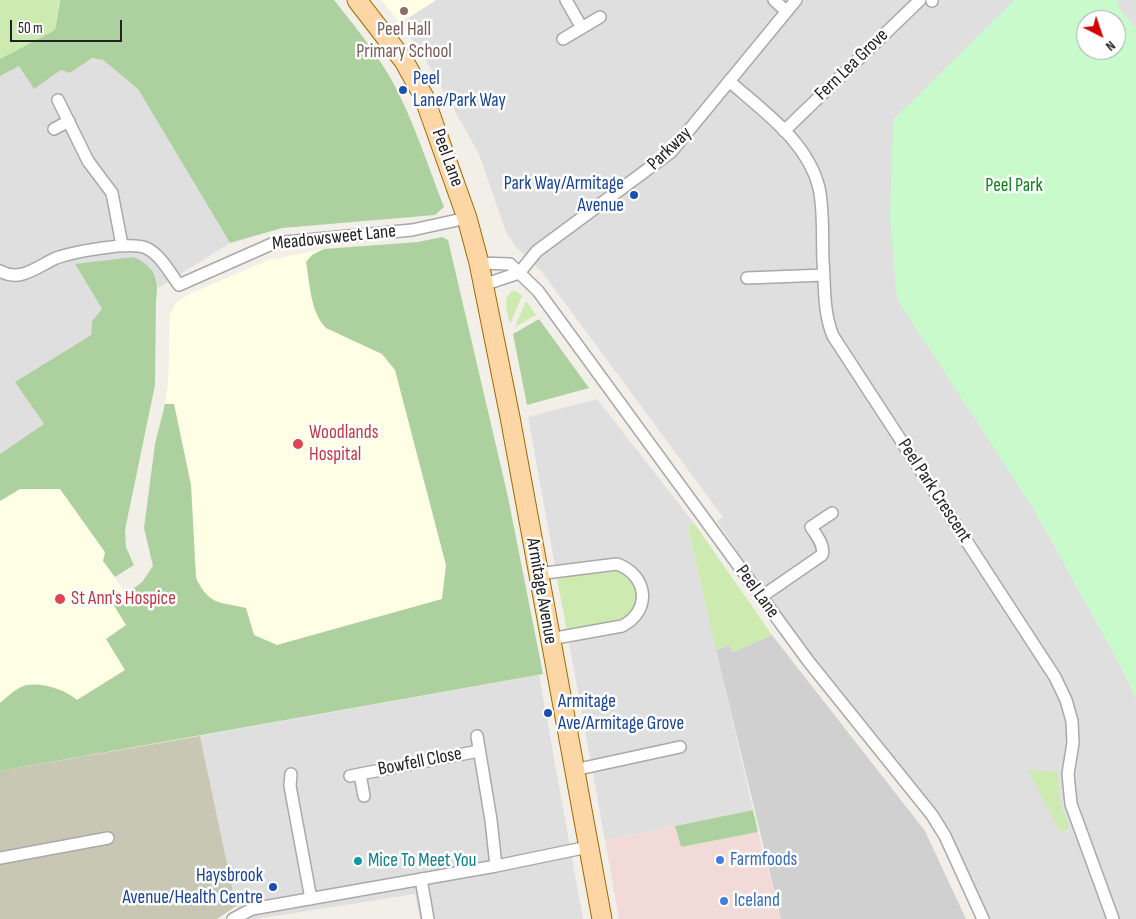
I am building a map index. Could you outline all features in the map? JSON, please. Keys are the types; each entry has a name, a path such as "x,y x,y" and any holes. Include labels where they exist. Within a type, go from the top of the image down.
{"main road":[{"name":"Peel Lane","path":"357,0 404,61 421,91 441,140 467,218 479,263"},
{"name":"Armitage Avenue","path":"479,263 510,417 537,574 602,919"}],"street":[{"path":"566,0 582,28"},
{"path":"774,0 786,11"},
{"name":"Parkway","path":"519,272 537,251 671,152 796,0"},
{"name":"Fern Lea Grove","path":"784,131 920,0"},
{"path":"563,39 600,17"},
{"name":"Peel Park Crescent","path":"730,81 784,131 808,162 818,183 826,316 833,336 1055,677 1066,700 1072,721 1074,743 1068,774 1071,804 1114,919"},
{"path":"0,271 19,276 57,258 122,245 112,193 88,161 58,100"},
{"path":"54,129 69,121"},
{"name":"Meadowsweet Lane","path":"122,245 147,248 163,264 179,285 274,243 412,230 467,218"},
{"name":"Peel Lane","path":"479,263 503,262 510,264 538,291 809,662 932,815 945,836 983,919"},
{"path":"483,285 519,272"},
{"path":"746,278 824,275"},
{"path":"761,597 822,554 821,544 811,527 832,513"},
{"path":"537,574 617,564 625,567 633,574 643,594 639,614 632,621 622,626 550,639"},
{"name":"Bowfell Close","path":"477,736 492,820 496,866"},
{"path":"574,770 680,747"},
{"name":"Bowfell Close","path":"364,796 355,775 480,751"},
{"path":"291,774 290,786 311,899"},
{"path":"0,858 108,838"},
{"path":"233,919 252,909 496,866 588,847"},
{"path":"421,879 428,919"}],"shaded area":[{"name":"Peel Hall Primary School","path":"381,0 436,0 400,23"},
{"path":"436,0 1015,0 893,120 1036,513 1118,661 1136,698 1136,919 989,919 947,826 774,607 717,521 723,517 542,272 516,247 506,232 479,154 421,51 400,23"},
{"path":"1118,0 1136,0 1136,28 1126,17 1126,10 1119,9"},
{"path":"92,58 103,60 138,89 230,243 158,288 156,277 91,264 75,265 102,309 92,321 91,335 15,382 45,425 0,454 0,76 19,65 34,88 61,70 70,73"},
{"name":"Woodlands Hospital","path":"324,249 312,255 326,328 382,354 395,370 446,565 442,599 277,645 254,635 246,608 210,600 202,591 196,578 191,485 174,404 165,404 168,384 170,315 176,303 189,294 269,260"},
{"path":"597,399 694,523 688,527 753,810 605,840 528,417"},
{"name":"St Ann's Hospice","path":"20,489 60,489 105,553 103,561 126,594 113,604 126,625 125,670 77,700 20,687 0,703 0,501"},
{"path":"772,635 925,831 966,919 781,919 716,650 729,645 733,652"},
{"path":"539,675 583,919 420,919 415,894 256,919 247,919 236,906 200,736"},
{"path":"200,736 236,906 217,919 0,919 0,771"},
{"path":"675,826 681,847 758,832 781,919 619,919 605,840"}],"green space":[{"path":"0,0 59,0 55,30 0,59"},
{"path":"60,0 334,0 371,47 390,77 413,125 444,207 435,215 282,228 230,243 138,89 103,60 92,58 70,73 61,70 34,89 19,66 0,76 0,59 55,30"},
{"name":"Peel Park","path":"1015,0 1118,0 1120,10 1076,10 1076,60 1126,60 1126,17 1136,28 1136,698 1118,661 1036,513 897,299 890,218 893,120"},
{"path":"442,237 448,240 508,497 543,674 0,771 0,703 11,693 25,685 41,685 65,692 77,700 125,670 106,639 126,625 113,604 142,582 153,566 144,528 155,444 165,404 174,404 191,485 196,578 210,598 222,603 246,608 254,635 277,645 442,599 446,565 395,370 382,354 326,328 317,314 314,305 306,262 312,255 324,249 418,242"},
{"path":"134,257 146,264 154,274 157,285 155,385 125,530 126,547 134,565 115,577 103,561 105,552 60,489 20,489 0,501 0,454 44,424 15,382 91,335 92,321 102,309 75,264"},
{"path":"512,291 516,291 522,296 510,324 506,302"},
{"path":"526,301 536,315 515,327"},
{"path":"539,319 589,388 527,405 513,334"},
{"path":"694,523 772,635 733,652 729,645 716,650 688,527"},
{"path":"612,569 625,574 633,585 636,598 633,608 626,615 615,621 567,630 557,579"},
{"path":"1028,770 1058,772 1059,798 1069,828 1060,832"},
{"path":"753,810 758,832 681,847 675,826"}],"place":[{"name":"Peel Hall Primary School","path":"404,11"},
{"name":"Peel Lane/Park Way","path":"403,90"},
{"name":"Park Way/Armitage Avenue","path":"634,195"},
{"name":"Woodlands Hospital","path":"298,444"},
{"name":"St Ann's Hospice","path":"60,599"},
{"name":"Armitage Ave/Armitage Grove","path":"548,713"},
{"name":"Farmfoods","path":"720,860"},
{"name":"Mice To Meet You","path":"358,861"},
{"name":"Haysbrook Avenue/Health Centre","path":"273,887"},
{"name":"Iceland","path":"724,901"}]}
